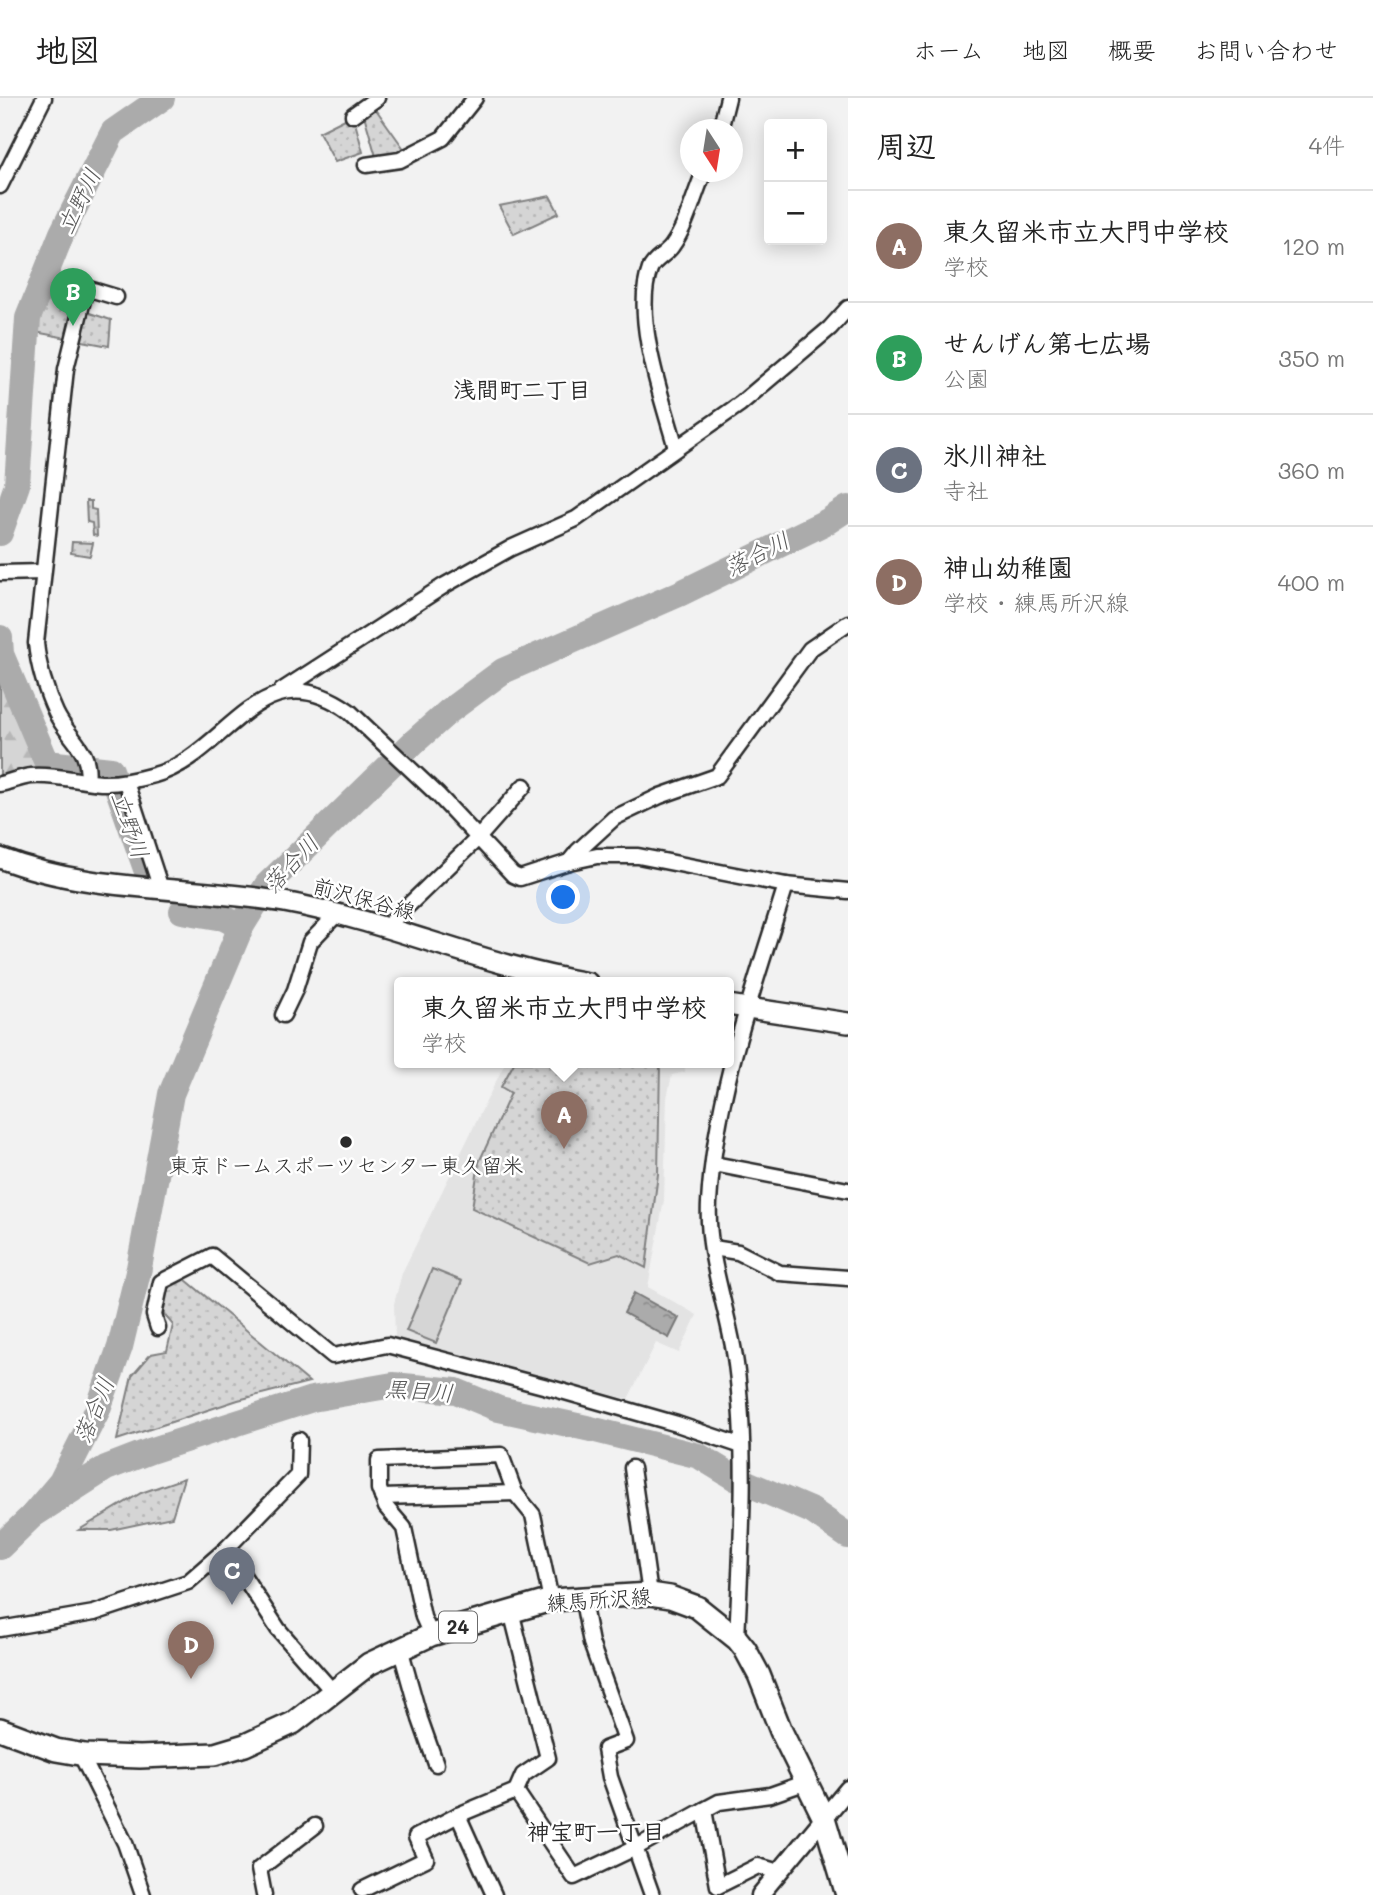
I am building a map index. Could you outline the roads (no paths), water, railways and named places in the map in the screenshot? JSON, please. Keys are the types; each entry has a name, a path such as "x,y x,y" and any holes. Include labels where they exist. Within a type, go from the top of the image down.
{"main road":[{"name":"前沢保谷線","path":"0,858 48,873 282,902 338,913 507,966 559,977"},
{"path":"738,1007 848,1023"},
{"name":"練馬所沢線","path":"0,1729 56,1749 85,1755 140,1757 215,1754 245,1745 293,1723 369,1664 431,1635 551,1600 650,1594 670,1597 694,1606 737,1639 751,1660 781,1731 824,1818 847,1895"}],"street":[{"path":"0,186 44,98"},
{"path":"353,115 377,98"},
{"path":"366,165 400,160 443,138 475,98"},
{"path":"723,119 728,98"},
{"path":"676,448 653,367 644,311 645,286 652,266 672,247 700,182"},
{"path":"92,779 87,757 56,714 37,657 36,643 66,369 80,307 86,288 116,297"},
{"path":"0,784 32,776 124,783 167,772 185,762 247,711 445,586 511,548 576,519 740,404 830,328 848,308"},
{"path":"3,573 43,572"},
{"path":"569,862 578,850 614,818 660,796 717,776 810,649 848,622"},
{"path":"277,694 299,690 335,702 380,739 438,794 513,875 520,878 597,856 638,856 786,885 848,891"},
{"path":"124,783 161,889"},
{"path":"386,927 478,838 524,786"},
{"path":"734,1037 738,1007 786,885"},
{"path":"283,1015 295,990 310,942 338,913"},
{"path":"730,1068 709,1202 709,1226 736,1366 744,1465 737,1639"},
{"path":"714,1164 848,1190"},
{"path":"713,1248 738,1252 780,1272 848,1278"},
{"path":"158,1328 154,1315 161,1282 212,1256 332,1356 387,1345 576,1395 742,1446"},
{"path":"0,1629 94,1613 188,1582 226,1549 298,1475 299,1440"},
{"path":"431,1635 423,1617 404,1528 386,1507 379,1489 379,1460 501,1455 514,1493 533,1515 551,1600"},
{"path":"632,1468 650,1594"},
{"path":"382,1497 514,1493"},
{"path":"226,1549 278,1629 334,1693"},
{"path":"582,1597 591,1643 626,1741 605,1749 610,1777 652,1895"},
{"path":"362,1890 426,1858 416,1837 458,1815 516,1791 523,1775 548,1758 511,1611"},
{"path":"400,1648 436,1764"},
{"path":"85,1755 84,1761 125,1843 143,1895"},
{"path":"516,1791 574,1877 635,1848 719,1802 770,1795 807,1782"},
{"path":"760,1895 848,1790"},
{"path":"704,1810 718,1886 758,1866 779,1872"},
{"path":"458,1815 494,1895"},
{"path":"264,1895 259,1868 315,1826"}],"water":[{"path":"634,1293 679,1318 669,1338 624,1313"}],"waterway":[{"name":"立野川","path":"0,533 17,485 28,318 62,233 113,132 162,98"},
{"name":"落合川","path":"33,1515 61,1482 98,1409 120,1347 139,1268 171,1094 241,927 267,885 414,742 449,711 503,671 681,593 828,521 848,508"},
{"name":"立野川","path":"0,638 1,654 47,763 111,770 146,869"},
{"name":"立野川","path":"182,911 224,918 241,927"},
{"name":"黒目川","path":"0,1547 33,1515 106,1468 150,1451 312,1399 393,1385 456,1391 499,1409 699,1456 735,1478 812,1511 848,1536"}],"place":[{"name":"せんげん第七広場","path":"73,326"},
{"name":"東京ドームスポーツセンター東久留米","path":"346,1142"},
{"name":"東久留米市立大門中学校","path":"564,1149"},
{"name":"氷川神社","path":"232,1605"},
{"name":"神山幼稚園","path":"191,1679"}],"district":[{"name":"浅間町二丁目","path":"522,390"},
{"name":"神宝町一丁目","path":"596,1832"}]}
